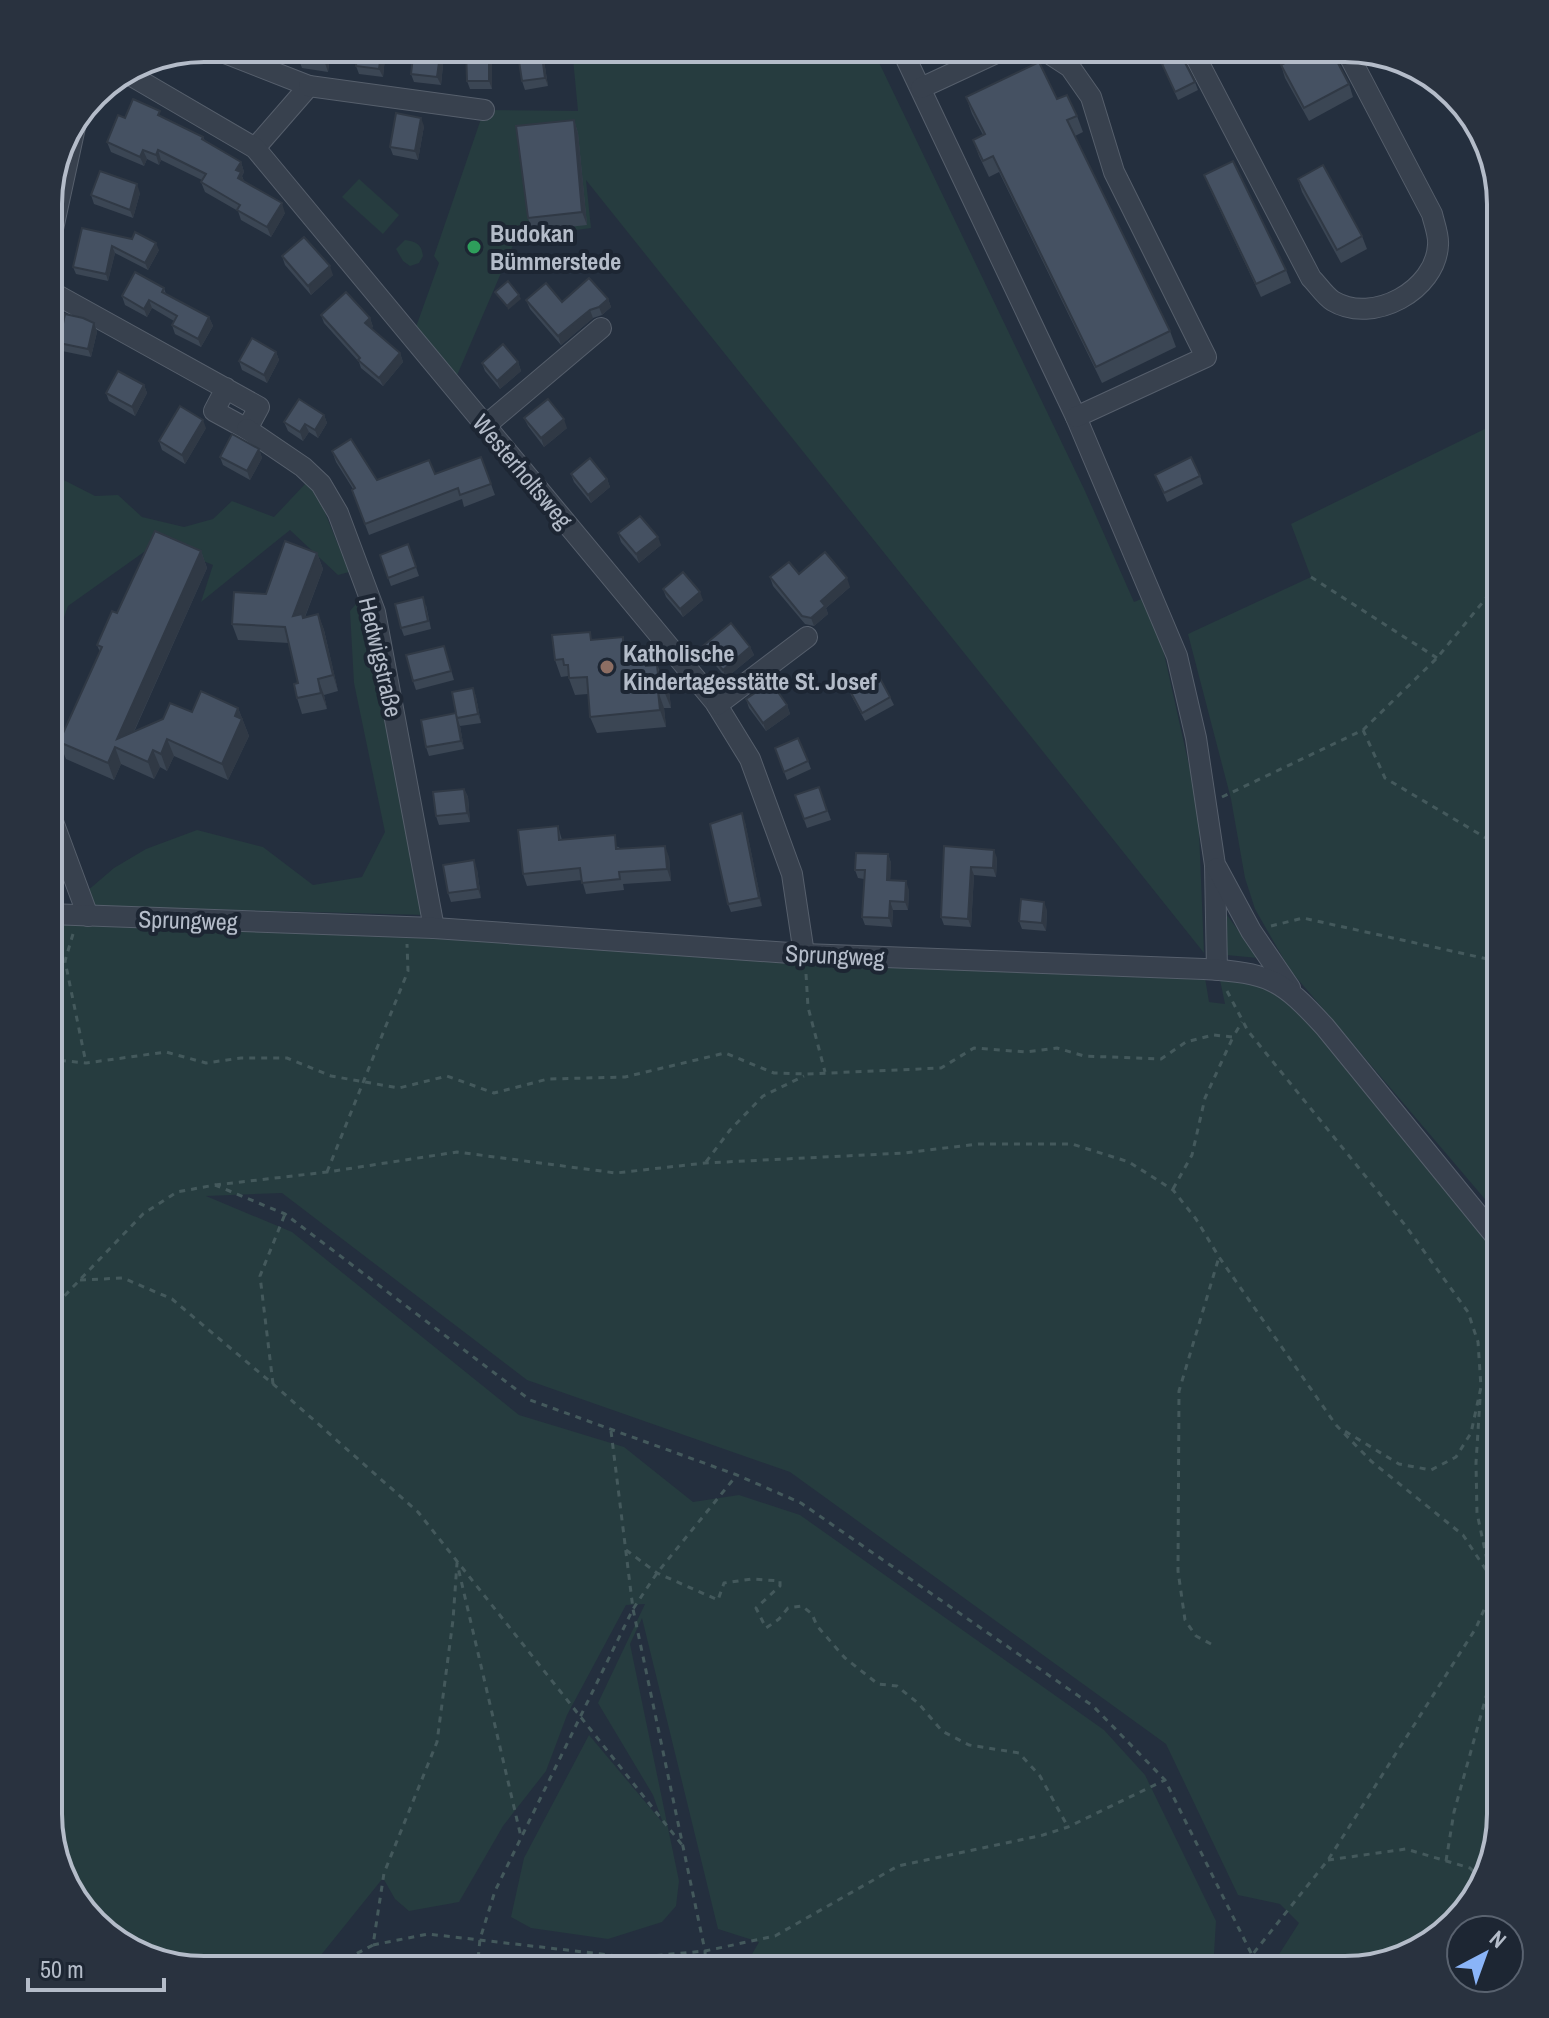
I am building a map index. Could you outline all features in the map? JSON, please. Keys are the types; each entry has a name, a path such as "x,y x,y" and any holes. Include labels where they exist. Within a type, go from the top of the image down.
{"street":[{"path":"248,62 309,86 484,110"},
{"path":"908,62 1076,417 1177,656 1207,804 1215,865 1220,970"},
{"path":"921,88 977,62"},
{"path":"1062,62 1070,67 1091,97 1114,172 1206,357 1076,417"},
{"path":"1198,62 1311,278 1333,301 1360,309 1384,306 1410,293 1431,271 1438,244 1432,214 1352,62"},
{"name":"Westerholtsweg","path":"137,79 255,148 717,705 750,759 792,874 804,954"},
{"path":"255,148 309,86"},
{"name":"Hedwigstraße","path":"62,298 259,407 247,429 303,467 321,484 338,513 375,612 434,928"},
{"path":"485,426 601,328"},
{"path":"717,705 807,637"},
{"path":"62,855 80,916"},
{"path":"1215,865 1251,931 1294,994"},
{"name":"Sprungweg","path":"62,915 434,928 804,954 1220,970 1266,978 1294,994 1487,1226"}],"path":[{"path":"1311,577 1437,658"},
{"path":"1207,804 1363,730 1437,658 1487,597"},
{"path":"1363,730 1385,778 1487,838"},
{"path":"80,916 65,961 86,1063"},
{"path":"1251,931 1303,918 1487,959"},
{"path":"327,1172 408,971 407,928"},
{"path":"804,954 808,1007 825,1072"},
{"path":"1220,970 1242,1022 1405,1225 1468,1312 1478,1342 1481,1387 1476,1463 1477,1513 1487,1561"},
{"path":"1173,1190 1192,1155 1205,1098 1242,1022"},
{"path":"62,1060 86,1063 166,1052 206,1063 241,1058 287,1058 331,1076 362,1082 399,1088 447,1076 494,1093 548,1079 625,1077 725,1053 774,1073 807,1074 941,1068 974,1048 1026,1052 1057,1048 1084,1056 1161,1059 1186,1042 1213,1035 1233,1037"},
{"path":"705,1163 730,1130 763,1096 807,1074"},
{"path":"62,1298 143,1214 177,1192 215,1185 457,1152 616,1173 705,1163 904,1153 978,1144 1072,1144 1129,1162 1173,1190 1336,1425 1371,1461 1463,1535 1487,1571"},
{"path":"215,1185 285,1214 530,1400 737,1475 801,1503 1093,1706 1165,1780 1252,1955 1328,1860 1476,1628 1487,1603"},
{"path":"273,1384 260,1276 285,1214"},
{"path":"1211,1644 1196,1636 1185,1620 1178,1571 1179,1391 1219,1257"},
{"path":"80,1280 123,1278 172,1299 418,1512 683,1846"},
{"path":"1336,1425 1399,1464 1431,1470 1456,1457 1471,1433 1481,1387"},
{"path":"611,1429 633,1609 705,1956"},
{"path":"478,1956 480,1939 495,1891 633,1609 657,1573 737,1475"},
{"path":"626,1550 657,1573 718,1600 724,1583 752,1579 780,1581 780,1586 756,1608 766,1628 788,1608 802,1606 812,1614 817,1626 845,1658 878,1684 897,1686 919,1704 942,1731 969,1745 1019,1753 1040,1776 1068,1827"},
{"path":"457,1563 521,1837"},
{"path":"373,1945 384,1873 437,1742 457,1563"},
{"path":"1446,1861 1454,1812 1487,1693"},
{"path":"651,1956 705,1951 775,1936 898,1866 1068,1827 1165,1780"},
{"path":"1328,1860 1406,1849 1474,1872"},
{"path":"352,1956 373,1945 428,1934 613,1956"}],"green space":[{"path":"573,62 879,62 1085,491 1134,602 1151,595 1198,806 1204,953 586,180 591,228 516,238 452,387 412,338 439,263 434,256 484,110 578,111"},
{"path":"359,179 399,215 383,234 342,197"},
{"path":"405,240 421,248 423,256 419,263 410,266 403,261 396,249"},
{"path":"1487,428 1487,1202 1290,970 1255,909 1245,878 1231,799 1188,634 1311,577 1291,524"},
{"path":"62,479 95,496 118,495 142,517 184,527 213,519 232,501 274,517 307,482 320,500 349,572 338,575 290,530 201,602 213,565 158,542 68,606 62,623"},
{"path":"360,599 372,631 426,915 91,906 86,892 114,868 146,849 197,830 263,847 313,885 362,877 385,832 354,683 350,611"},
{"path":"1227,915 1258,958 1226,955"},
{"path":"62,922 402,933 1205,978 1209,1002 1225,1004 1220,980 1273,986 1328,1040 1487,1238 1487,1814 1482,1850 1468,1885 1458,1900 1438,1921 1408,1941 1363,1955 1278,1956 1299,1923 1280,1904 1238,1895 1166,1744 790,1472 527,1380 282,1193 206,1196 292,1232 519,1415 624,1447 693,1502 739,1495 800,1515 1104,1730 1145,1775 1216,1921 1214,1956 751,1956 759,1942 718,1929 642,1618 630,1644 679,1881 676,1906 662,1922 608,1939 531,1928 511,1917 524,1858 589,1735 663,1823 653,1795 598,1703 645,1604 626,1605 567,1715 546,1771 503,1826 459,1902 409,1911 395,1899 383,1878 320,1956 186,1955 150,1945 125,1932 97,1907 73,1868 63,1832 62,1814"}],"building":[{"path":"356,62 380,62 379,69 356,66"},
{"path":"412,62 439,62 437,77 411,74"},
{"path":"466,62 489,62 489,81 467,81"},
{"path":"519,62 543,62 545,78 522,81"},
{"path":"1039,62 1057,99 1067,95 1077,116 1067,120 1170,331 1096,367 993,156 983,161 973,140 985,134 966,97"},
{"path":"1185,62 1195,82 1175,92 1162,64"},
{"path":"1286,62 1337,62 1349,84 1304,108 1281,65"},
{"path":"133,99 160,111 158,115 203,137 241,162 236,170 241,172 238,178 282,203 267,227 237,210 240,205 201,182 206,174 158,150 156,155 143,150 140,157 107,142 118,115 125,118"},
{"path":"396,113 421,118 415,151 390,147"},
{"path":"574,120 582,212 528,218 516,126"},
{"path":"1233,161 1286,270 1256,284 1204,175"},
{"path":"1323,165 1362,236 1337,250 1298,179"},
{"path":"100,171 137,184 130,210 91,195"},
{"path":"82,228 132,239 135,232 156,243 145,263 112,246 106,274 73,267"},
{"path":"304,237 330,266 308,286 282,256"},
{"path":"135,272 164,288 162,292 209,317 198,339 172,325 177,316 149,300 144,309 122,296"},
{"path":"589,278 608,299 558,336 526,300 546,283 562,302"},
{"path":"508,281 519,295 507,306 495,292"},
{"path":"346,292 370,318 365,323 400,353 379,378 358,360 360,358 321,315"},
{"path":"65,314 94,323 88,349 62,344"},
{"path":"252,338 276,352 264,375 239,361"},
{"path":"503,344 518,362 497,381 482,363"},
{"path":"118,371 144,385 132,407 106,393"},
{"path":"299,399 324,415 315,430 305,424 300,432 284,422"},
{"path":"548,399 564,419 541,438 524,418"},
{"path":"180,406 203,420 182,455 159,441"},
{"path":"232,434 259,449 247,471 220,457"},
{"path":"351,439 377,480 429,460 435,474 481,457 491,484 460,495 458,488 365,524 352,490 355,488 332,451"},
{"path":"1191,457 1200,476 1164,493 1155,475"},
{"path":"590,458 607,479 588,495 571,474"},
{"path":"640,516 658,537 636,554 618,533"},
{"path":"155,531 201,551 117,739 163,719 170,703 192,712 201,691 238,708 235,716 242,719 222,764 167,739 161,754 153,750 148,762 115,747 108,763 62,743 62,735 102,647 97,645 112,611 117,613"},
{"path":"285,541 317,553 293,616 302,614 303,618 318,614 333,675 318,679 321,693 297,698 294,684 298,683 285,627 232,624 234,592 266,594"},
{"path":"408,544 416,567 388,578 380,555"},
{"path":"825,552 847,578 821,601 825,606 811,618 802,616 770,577 789,562 799,574"},
{"path":"683,572 700,592 680,609 663,589"},
{"path":"423,597 428,621 401,628 395,604"},
{"path":"731,623 750,647 723,670 703,646"},
{"path":"590,632 591,640 623,637 623,643 636,642 637,654 645,653 646,666 657,665 658,674 663,673 664,691 658,691 660,710 590,717 587,677 569,678 568,665 564,665 563,659 555,660 552,635"},
{"path":"444,646 451,671 413,681 406,655"},
{"path":"876,671 890,697 862,713 848,687"},
{"path":"771,682 787,705 763,723 746,699"},
{"path":"473,688 478,714 457,718 456,714 461,741 426,747 421,720 456,713 452,692"},
{"path":"798,738 808,761 784,772 775,748"},
{"path":"819,787 827,811 804,819 795,795"},
{"path":"464,789 467,813 436,816 433,792"},
{"path":"742,813 759,898 728,904 710,824"},
{"path":"558,826 559,840 615,835 616,849 665,846 667,869 619,872 620,879 582,883 580,868 523,874 518,830"},
{"path":"944,846 994,850 993,868 971,867 968,919 941,917"},
{"path":"856,853 888,854 887,880 906,881 905,902 890,901 889,918 862,917 865,870 855,870"},
{"path":"474,860 478,889 448,893 443,865"},
{"path":"1021,899 1044,902 1042,923 1019,921"}],"place":[{"name":"Budokan Bümmerstede","path":"474,247"},
{"name":"Katholische Kindertagesstätte St. Josef","path":"607,667"}]}
